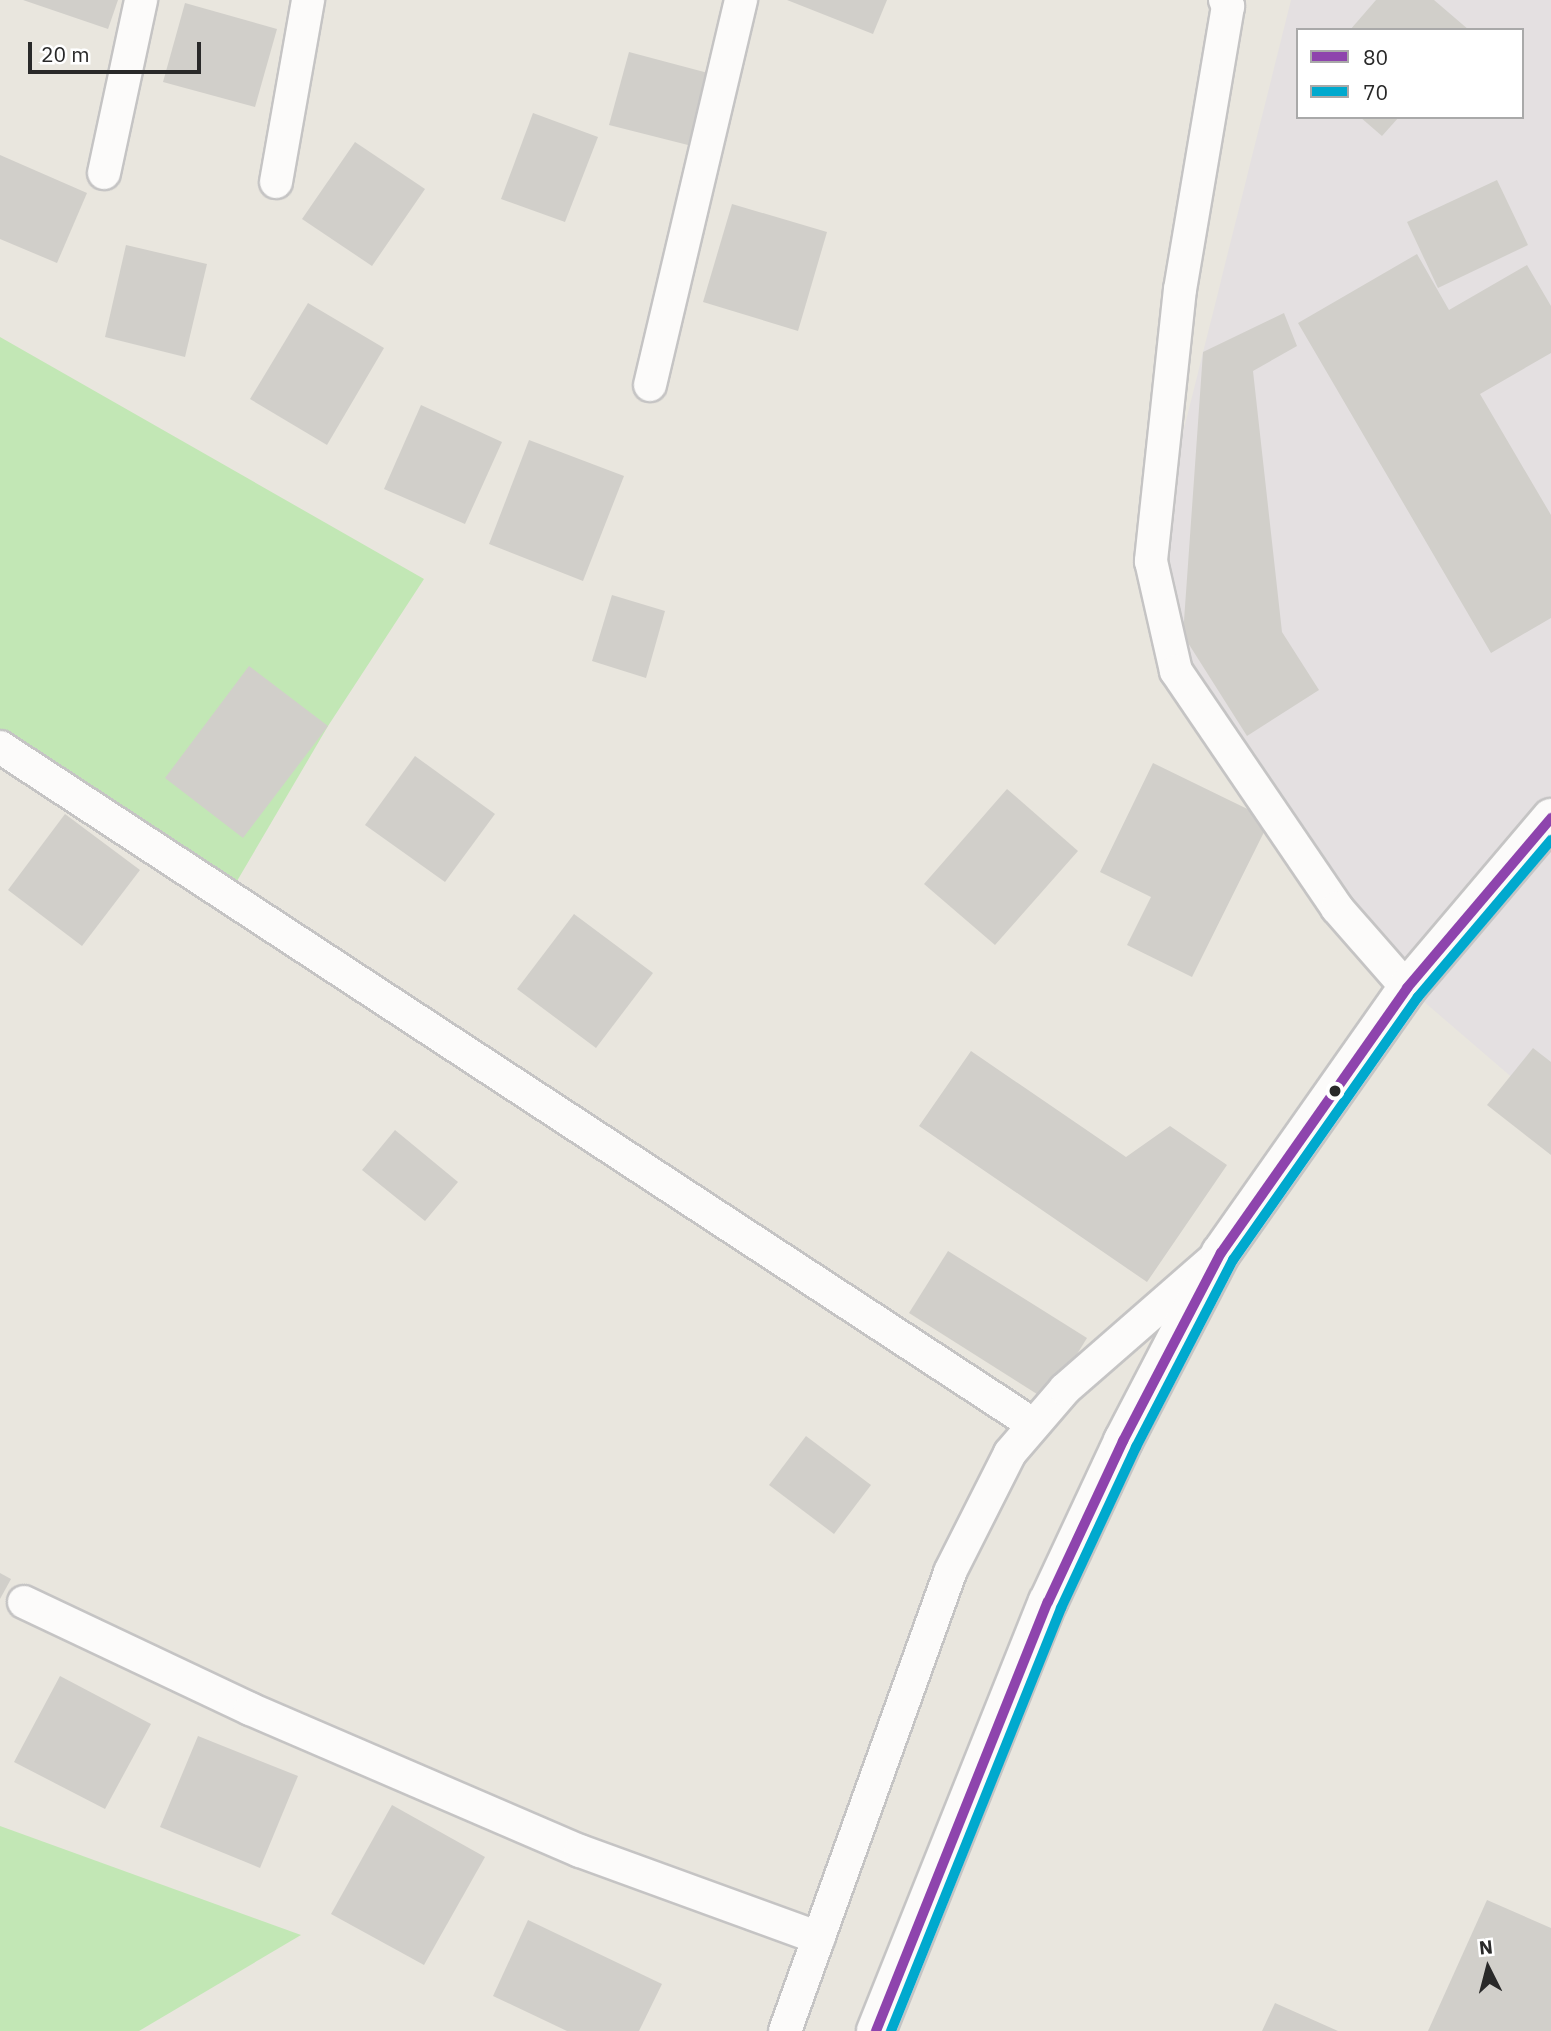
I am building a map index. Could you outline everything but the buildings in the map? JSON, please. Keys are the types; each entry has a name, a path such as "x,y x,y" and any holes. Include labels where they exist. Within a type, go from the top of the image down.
{"main road":[{"path":"876,2031 1048,1602 1123,1441 1221,1253 1408,988 1551,818"}],"lane":[{"path":"104,173 141,0"},
{"path":"276,182 308,0"},
{"path":"650,385 741,0"},
{"path":"1226,0 1228,6 1180,289 1151,561 1176,671 1337,908 1408,988"},
{"path":"0,747 1034,1425"},
{"path":"785,2031 950,1572 1010,1453 1065,1389 1221,1253"},
{"path":"24,1602 250,1709 580,1851 819,1938"}],"shaded area":[{"path":"1291,0 1551,0 1551,1111 1408,988 1176,671 1151,561"}],"green space":[{"path":"0,337 424,579 328,726 237,881 0,729"},
{"path":"0,1826 301,1935 139,2031 0,2031"}],"transit line":[{"name":"80","path":"876,2031 1048,1602 1123,1441 1221,1253 1407,988 1551,818"},
{"name":"70","path":"891,2031 1061,1608 1136,1447 1233,1260 1418,997 1551,840"}]}
